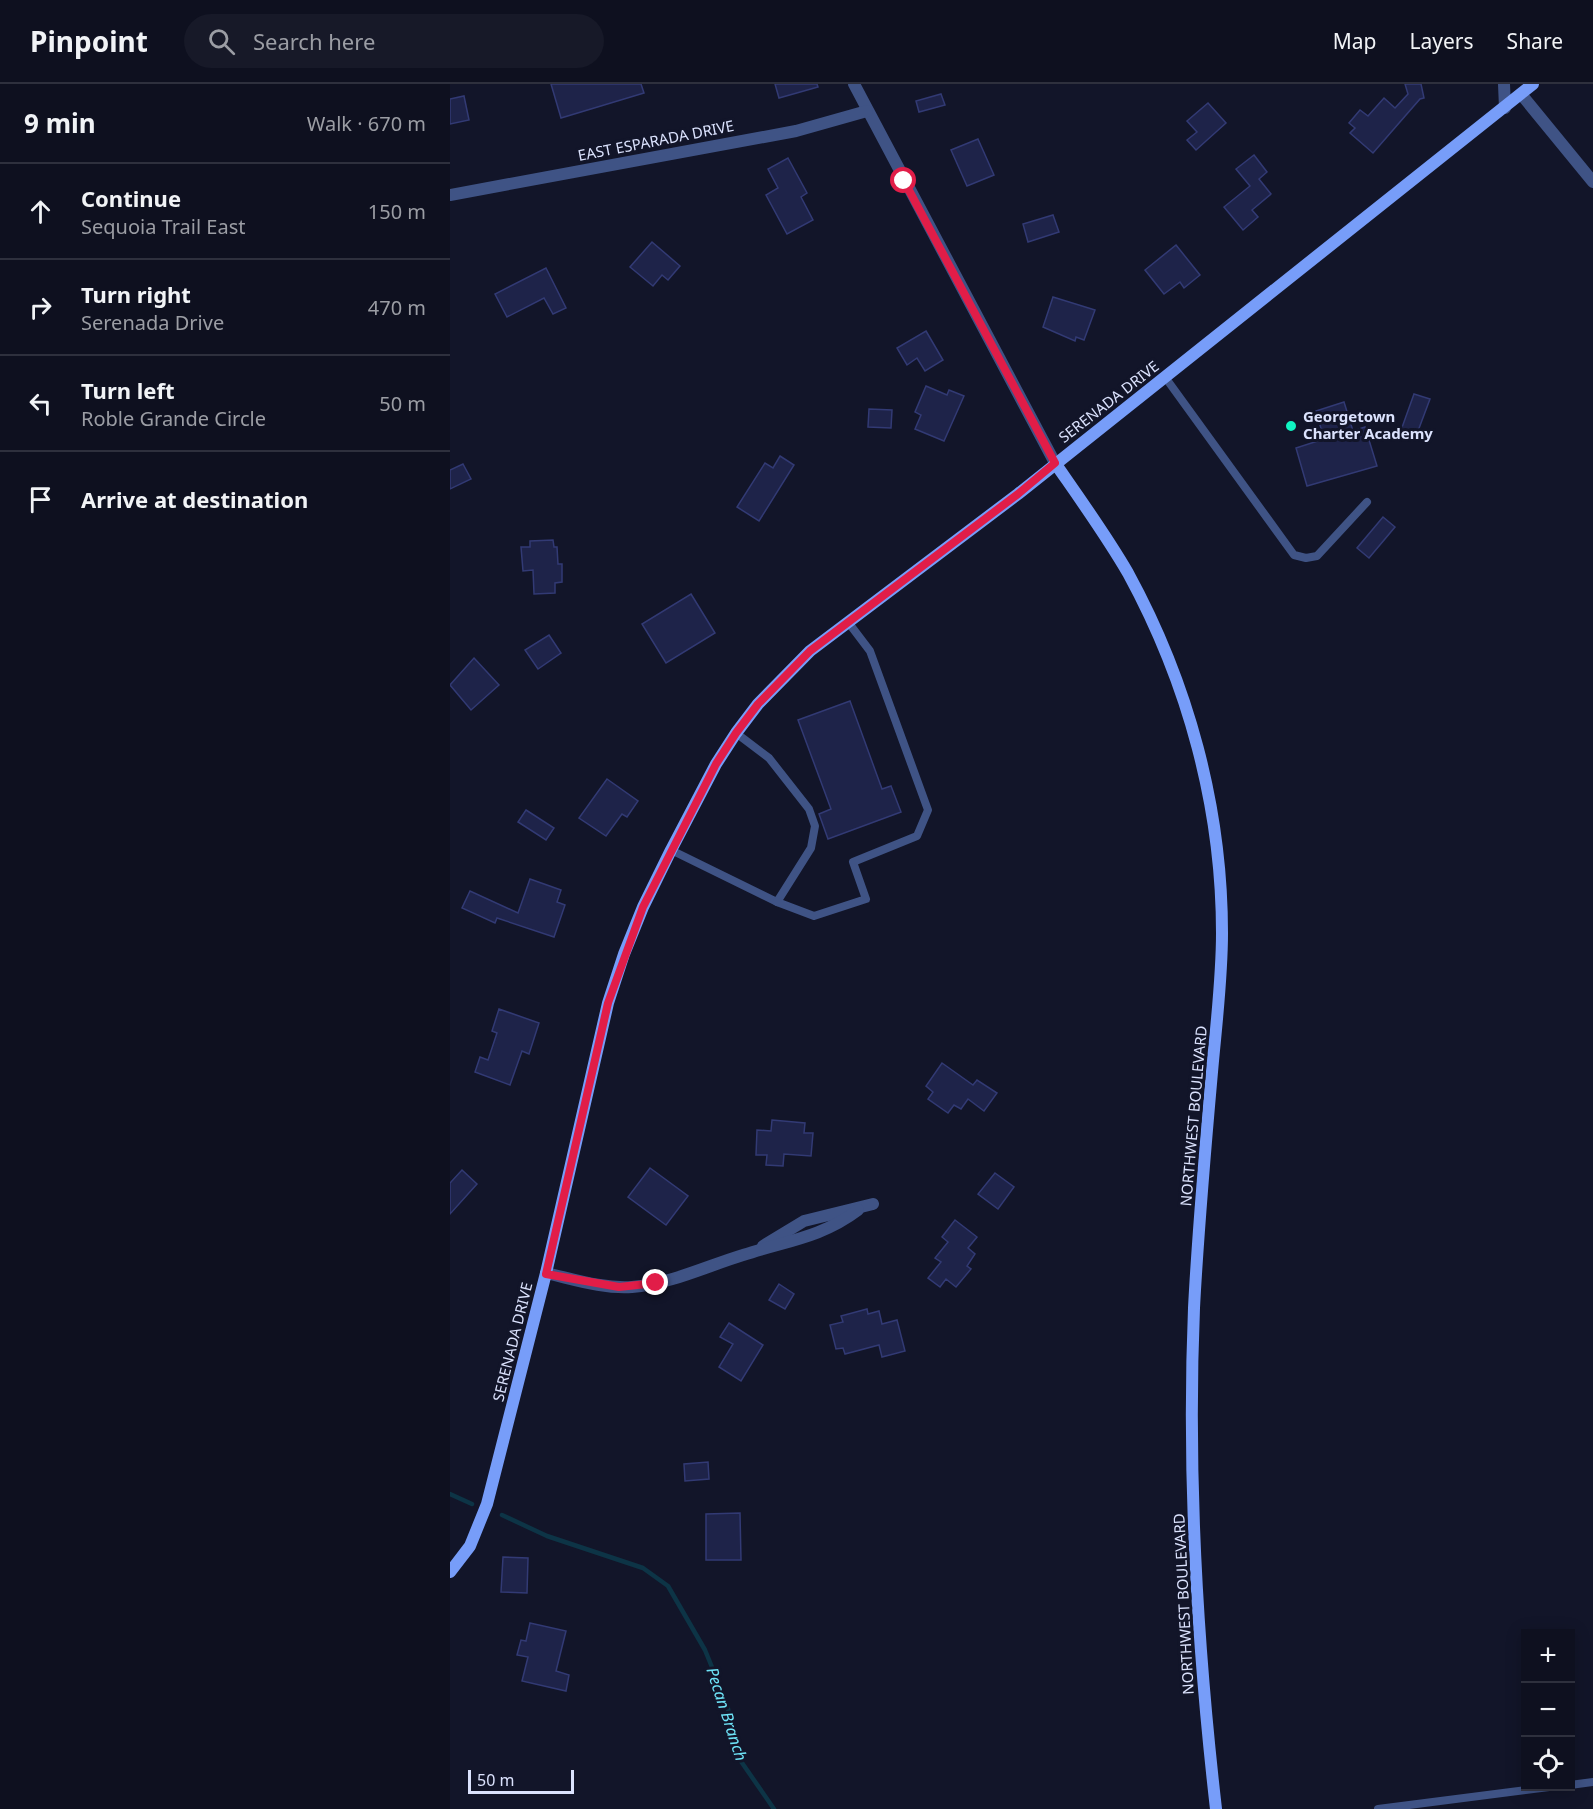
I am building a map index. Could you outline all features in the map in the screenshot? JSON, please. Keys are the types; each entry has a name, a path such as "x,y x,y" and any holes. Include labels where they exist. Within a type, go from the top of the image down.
{"street":[{"path":"854,84 1055,463"},
{"path":"1504,84 1505,108"},
{"name":"SERENADA DRIVE","path":"450,1572 470,1546 487,1504 546,1274 608,1003 643,907 716,764 736,733 783,676 810,651 1018,494 1533,84"},
{"path":"1521,94 1593,182"},
{"name":"EAST ESPARADA DRIVE","path":"450,195 796,130 867,111"},
{"name":"NORTHWEST BOULEVARD","path":"1055,463 1108,541 1152,619 1189,714 1214,824 1222,935 1195,1299 1192,1477 1201,1661 1216,1809"},
{"path":"546,1274 595,1284 632,1287 668,1280 757,1250 804,1221 836,1212 858,1210 873,1204"}],"lane":[{"path":"1165,377 1294,555 1306,558 1317,556 1367,502"},
{"path":"671,850 777,902 814,916 866,899 853,862 917,836 927,810 870,651 848,622"},
{"path":"736,733 770,759 809,809 815,826 811,848 777,902"},
{"path":"1575,1784 1593,1782"},
{"path":"1378,1809 1521,1791"}],"building":[{"path":"551,84 641,84 644,93 561,118"},
{"path":"775,84 817,84 818,87 779,98"},
{"path":"1405,84 1421,84 1424,98 1420,99 1373,153 1350,133 1355,128 1349,123 1360,110 1368,116 1384,98 1395,108 1408,94"},
{"path":"941,94 945,105 919,112 916,101"},
{"path":"464,96 469,120 450,124 450,99"},
{"path":"1208,103 1226,123 1196,150 1187,140 1197,132 1187,121"},
{"path":"978,139 994,175 967,186 951,150"},
{"path":"1254,155 1267,172 1259,179 1271,194 1252,210 1258,217 1243,230 1224,207 1250,186 1236,169"},
{"path":"788,158 807,193 801,197 813,220 787,234 766,195 778,188 768,169"},
{"path":"1053,215 1059,232 1028,242 1023,224"},
{"path":"652,242 680,266 668,280 662,275 653,286 630,267"},
{"path":"1176,245 1200,275 1184,288 1180,282 1164,294 1145,270"},
{"path":"546,268 566,308 553,314 544,298 507,317 495,294"},
{"path":"1053,297 1095,310 1084,340 1076,337 1075,341 1043,327"},
{"path":"926,331 943,360 925,371 917,358 907,365 897,348"},
{"path":"926,386 947,395 949,390 964,396 944,441 915,429 921,415 915,412"},
{"path":"1414,394 1430,399 1415,439 1400,433"},
{"path":"1344,402 1353,431 1365,427 1377,466 1307,486 1296,448 1324,439 1316,411"},
{"path":"869,409 892,410 891,428 868,427"},
{"path":"780,456 794,465 759,521 737,507 765,463 773,468"},
{"path":"463,464 471,479 450,489 450,470"},
{"path":"1383,517 1395,527 1369,558 1357,548"},
{"path":"553,540 554,547 557,547 558,564 562,564 562,582 555,583 555,593 534,594 533,570 523,571 521,547 530,547 530,541"},
{"path":"691,594 715,633 666,663 642,624"},
{"path":"549,635 561,653 538,669 525,650"},
{"path":"474,658 499,685 471,710 450,685"},
{"path":"850,701 882,789 891,786 901,812 828,839 819,814 831,809 798,720"},
{"path":"607,779 638,801 627,817 622,814 606,836 579,818"},
{"path":"526,810 554,828 546,840 518,822"},
{"path":"530,879 561,890 557,902 565,905 554,937 497,918 495,923 462,908 470,891 518,913"},
{"path":"499,1009 539,1023 529,1054 522,1051 510,1085 475,1072 480,1057 488,1060 497,1033 492,1031"},
{"path":"942,1063 973,1085 977,1080 997,1093 984,1111 968,1099 961,1109 954,1105 948,1113 928,1099 933,1092 926,1086"},
{"path":"772,1120 805,1123 804,1133 813,1133 811,1156 784,1154 783,1166 766,1165 767,1155 756,1155 757,1130 771,1131"},
{"path":"650,1168 688,1196 666,1225 628,1197"},
{"path":"462,1170 477,1184 450,1214 450,1183"},
{"path":"995,1173 1014,1187 998,1209 978,1194"},
{"path":"955,1220 977,1237 968,1248 975,1254 967,1266 971,1269 956,1287 946,1279 940,1287 928,1278 941,1262 935,1258 948,1242 942,1237"},
{"path":"779,1284 794,1294 785,1309 769,1300"},
{"path":"867,1309 868,1314 879,1311 882,1324 897,1320 905,1351 882,1357 879,1345 845,1354 843,1348 836,1349 830,1325 843,1322 841,1316"},
{"path":"729,1323 763,1345 741,1381 719,1367 733,1344 720,1337"},
{"path":"708,1462 709,1479 685,1481 684,1464"},
{"path":"740,1513 741,1560 706,1560 706,1514"},
{"path":"503,1557 528,1558 527,1593 501,1592"},
{"path":"530,1623 566,1631 556,1671 569,1675 566,1691 522,1681 528,1657 517,1655 521,1640 526,1641"}],"waterway":[{"name":"Pecan Branch","path":"450,1494 472,1504"},
{"name":"Pecan Branch","path":"502,1515 547,1536 643,1568 668,1586 705,1650 727,1704 738,1757 774,1809"}],"place":[{"name":"Georgetown Charter Academy","path":"1291,426"}],"route":[{"path":"656,1283 619,1287 546,1274 608,1003 643,907 716,764 758,704 783,676 838,628 1018,494 1055,463 904,181"}]}
